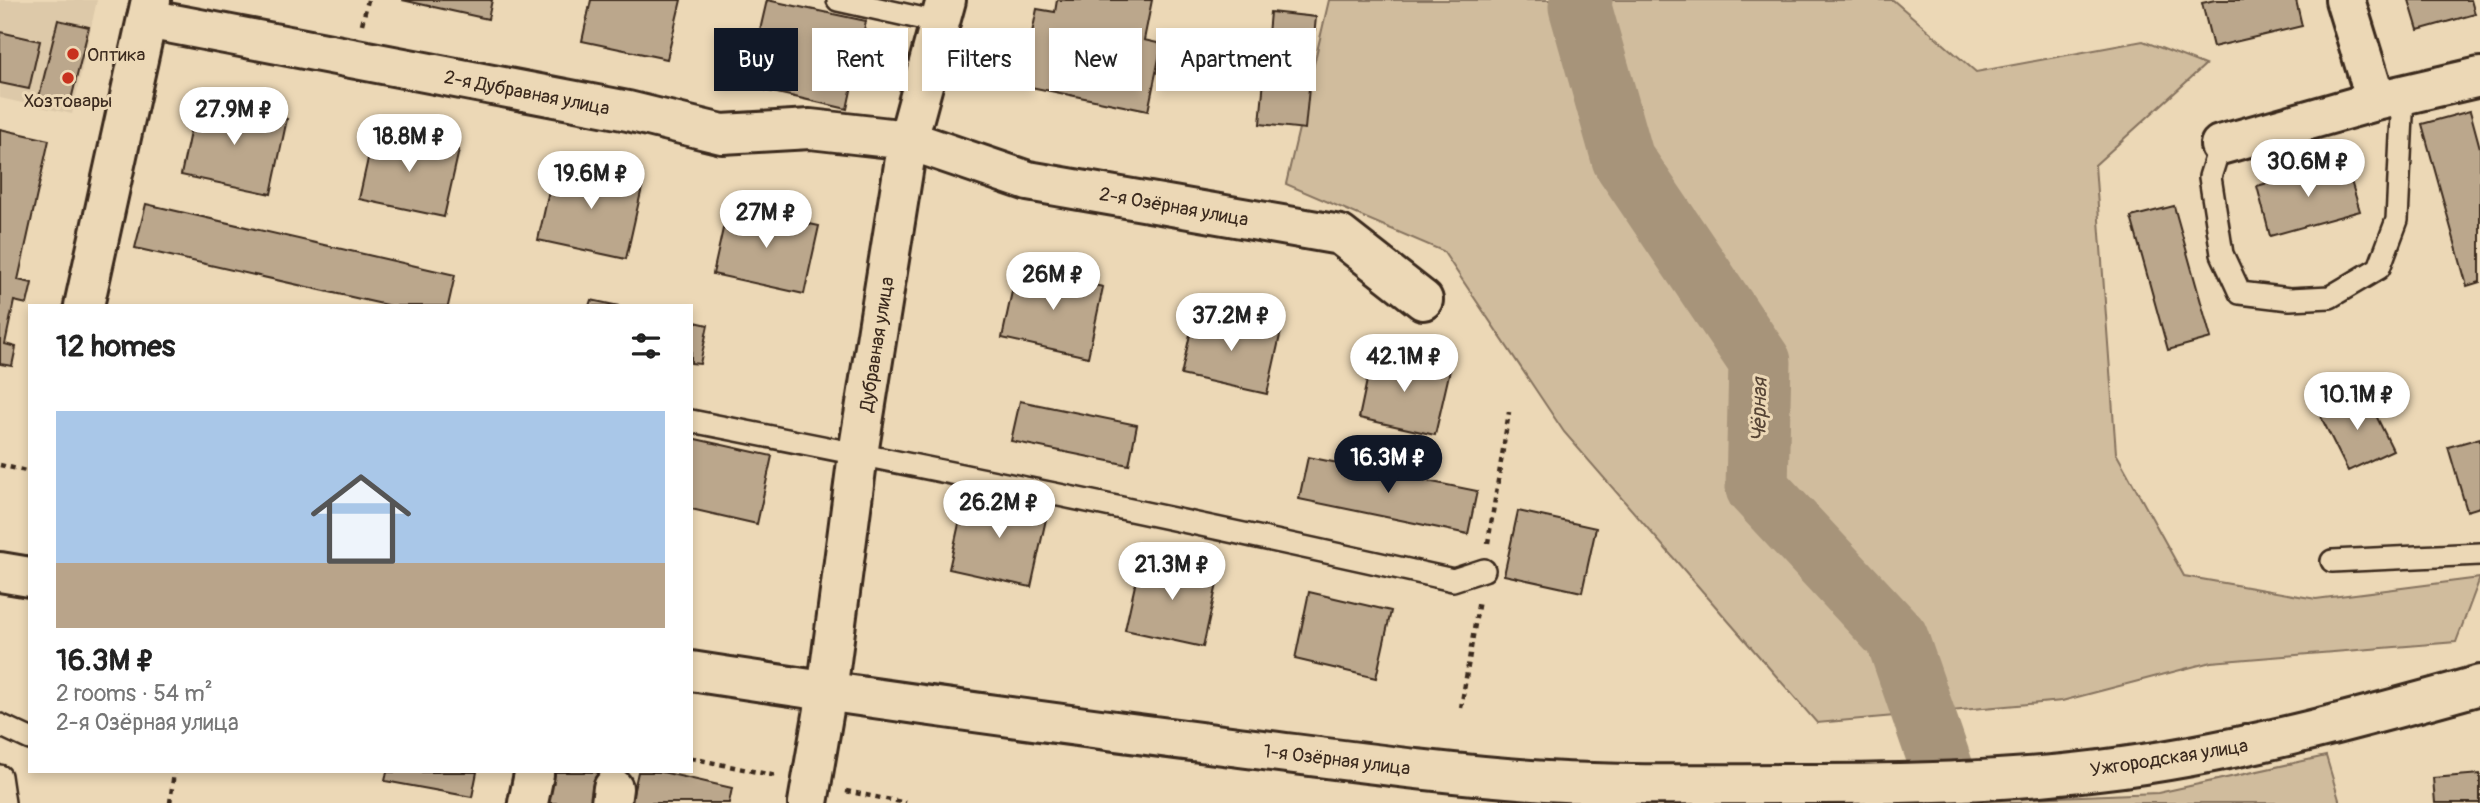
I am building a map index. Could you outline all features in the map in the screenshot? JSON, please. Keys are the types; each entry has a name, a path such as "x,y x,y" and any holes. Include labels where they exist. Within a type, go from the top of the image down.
{"street":[{"path":"2344,0 2389,98"},
{"path":"93,304 149,9"},
{"name":"2-я Дубравная улица","path":"149,9 628,111 722,134 810,129 908,140"},
{"name":"Дубравная улица","path":"807,803 827,692 858,454 908,140 944,11"},
{"path":"2220,145 2389,98 2480,77"},
{"name":"2-я Озёрная улица","path":"908,140 1028,181 1340,235 1423,300"},
{"path":"0,572 28,576"},
{"path":"693,671 827,692"},
{"name":"Ужгородская улица","path":"1851,784 1976,780 2100,770 2220,751 2398,708 2480,685"},
{"name":"1-я Озёрная улица","path":"827,692 1408,768 1547,781 1696,794 1851,784"}],"lane":[{"path":"838,0 944,11"},
{"path":"2220,145 2210,177 2222,254 2240,293 2290,299 2330,297 2379,268 2397,220 2389,98"},
{"path":"693,421 1213,526 1453,580 1483,570"},
{"path":"2332,561 2480,554"},
{"path":"0,725 28,738"},
{"path":"0,776 4,803"}],"path":[{"path":"1461,708 1510,412"},
{"path":"0,465 28,472"},
{"path":"170,803 174,773"}],"shaded area":[{"path":"0,0 97,0 72,114 0,98"},
{"path":"1329,0 1893,0 1976,72 2143,41 2205,65 2095,165 2116,453 2184,576 2316,599 2480,578 2456,642 2211,662 2062,701 1817,723 1564,432 1443,251 1286,184 1308,91 1316,91 1316,56"},
{"path":"2326,756 2340,803 1900,803 2158,793"}],"building":[{"path":"402,0 492,0 488,19"},
{"path":"591,0 681,0 667,59 582,41"},
{"path":"767,0 866,21 864,28 812,28 812,91 851,91 847,109 769,91 798,91 798,28 760,28"},
{"path":"1057,0 1152,0 1144,40 1156,43 1156,73 1148,111 1050,91 1142,91 1142,28 1049,28 1049,91 1035,88 1033,28 1037,9 1055,12"},
{"path":"2215,0 2296,0 2302,26 2213,47 2202,3"},
{"path":"2409,0 2471,0 2475,14 2418,30"},
{"path":"1270,12 1316,17 1315,28 1269,28"},
{"path":"58,20 89,27 69,108 38,101"},
{"path":"0,32 40,41 29,89 0,83"},
{"path":"1263,91 1309,91 1305,129 1260,124"},
{"path":"197,99 287,119 271,194 181,175"},
{"path":"2470,111 2480,148 2480,282 2467,286 2422,124"},
{"path":"0,129 49,140 18,280 32,283 27,304 14,301 5,344 16,347 12,366 0,364"},
{"path":"374,132 459,150 444,217 359,199"},
{"path":"2345,161 2360,211 2270,236 2257,186"},
{"path":"555,164 643,183 626,259 538,240"},
{"path":"146,204 455,275 448,304 382,304 135,248"},
{"path":"728,206 819,226 804,294 713,274"},
{"path":"2174,206 2211,338 2168,350 2131,217"},
{"path":"1017,268 1103,287 1088,357 1002,338"},
{"path":"591,300 610,304 590,304"},
{"path":"1195,312 1281,331 1267,394 1181,375"},
{"path":"693,321 708,325 700,364 693,363"},
{"path":"1373,352 1450,370 1435,435 1359,418"},
{"path":"2365,393 2393,450 2348,471 2320,415"},
{"path":"1020,401 1137,425 1129,465 1011,441"},
{"path":"693,438 772,456 757,524 693,509"},
{"path":"2480,438 2480,507 2467,511 2448,447"},
{"path":"1308,457 1477,491 1468,534 1299,499"},
{"path":"966,492 1048,510 1031,587 949,569"},
{"path":"1518,511 1596,528 1582,592 1504,575"},
{"path":"1141,558 1219,575 1203,647 1125,630"},
{"path":"1309,592 1391,611 1376,678 1295,659"},
{"path":"387,773 477,773 472,797 385,781"},
{"path":"553,773 599,773 593,803 547,803"},
{"path":"638,773 666,773 732,788 729,803 631,803"},
{"path":"2480,774 2480,803 2435,803 2433,778"}],"waterway":[{"name":"Чёрная","path":"1581,0 1580,7 1623,159 1760,362 1757,488 1897,638 1954,803"}],"place":[{"name":"Оптика","path":"73,54"},
{"name":"Хозтовары","path":"68,78"}]}
